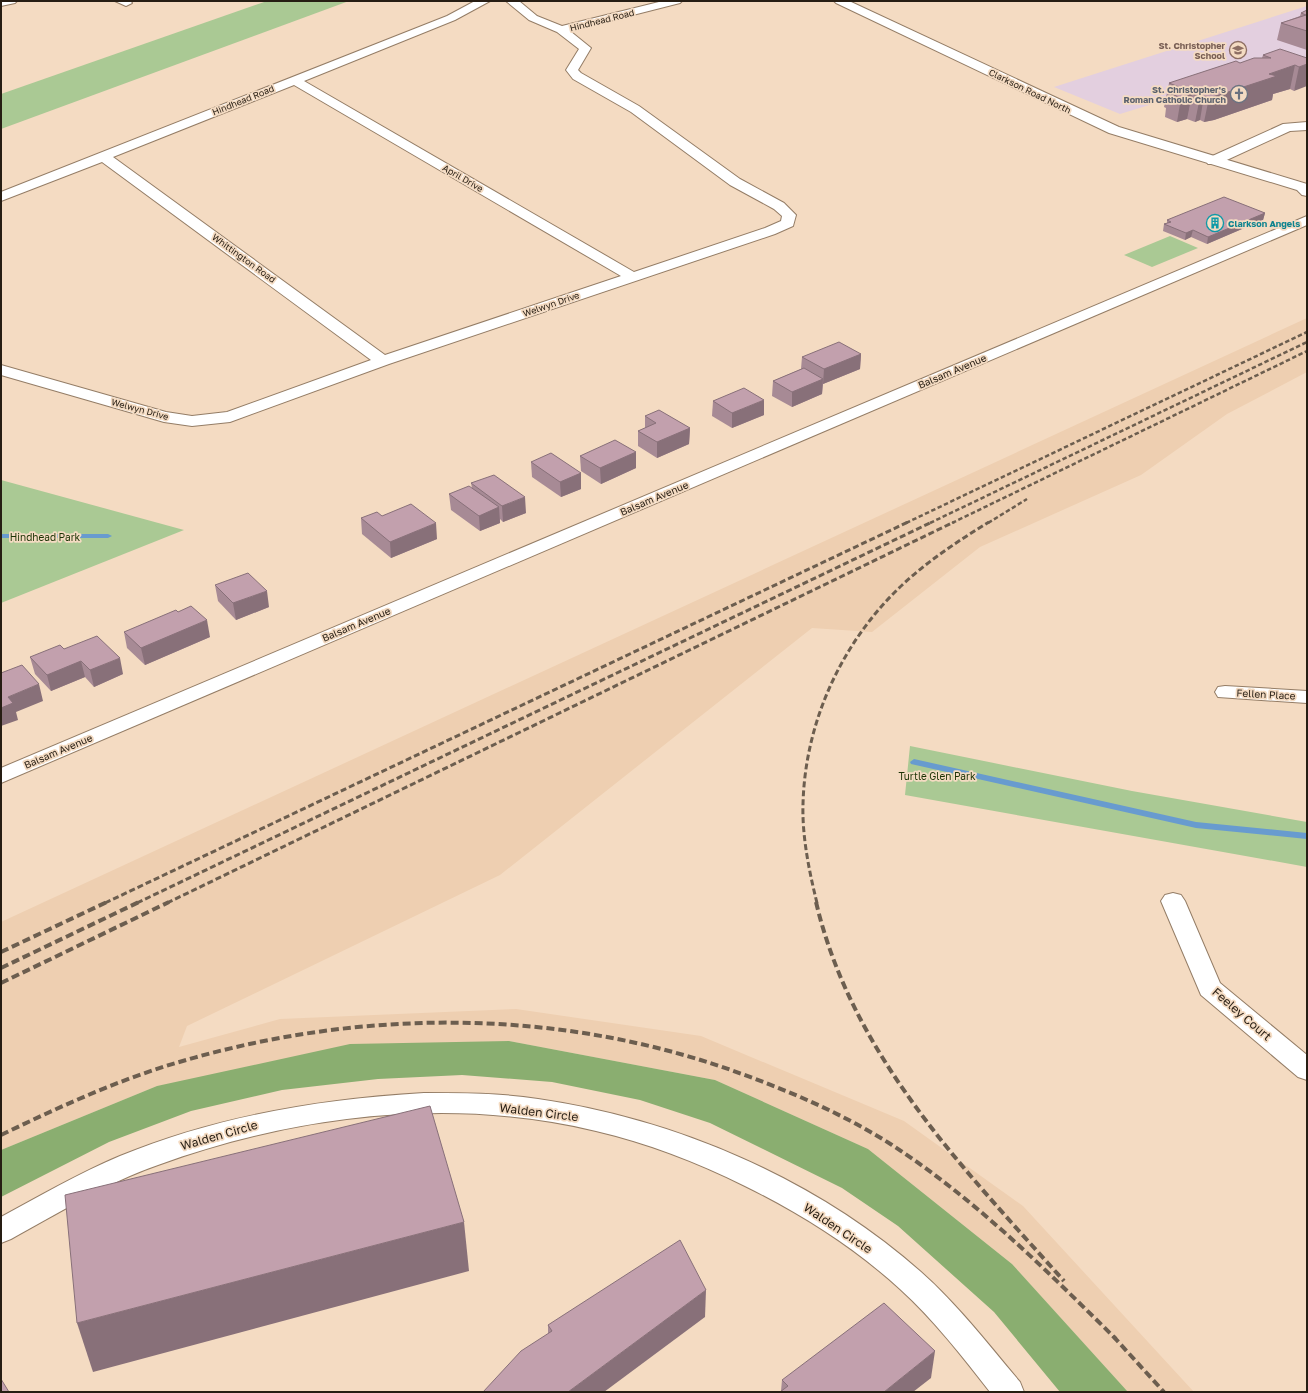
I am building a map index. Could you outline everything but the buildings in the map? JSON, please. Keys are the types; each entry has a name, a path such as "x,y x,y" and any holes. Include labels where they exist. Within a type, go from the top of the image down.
{"street":[{"path":"1,3 11,1"},
{"name":"Hindhead Road","path":"1,197 451,18 484,1"},
{"name":"Hindhead Road","path":"512,1 533,18 562,30 676,1"},
{"name":"Clarkson Road North","path":"840,1 1114,130 1220,163 1232,171 1291,192 1307,193"},
{"name":"Welwyn Drive","path":"1,370 164,417 192,421 230,417 383,361 770,231 788,223 789,215 779,206 735,182 635,109 577,76 572,70 585,48 562,30"},
{"name":"April Drive","path":"294,80 633,277"},
{"path":"1220,163 1288,127 1307,126"},
{"name":"Whittington Road","path":"104,156 383,361"},
{"name":"Balsam Avenue","path":"1,776 1307,220"},
{"name":"Fellen Place","path":"1225,692 1307,697"},
{"name":"Feeley Court","path":"1173,901 1210,988 1307,1070"},
{"name":"Walden Circle","path":"1,1231 109,1173 149,1157 249,1125 324,1112 417,1104 461,1104 506,1107 561,1114 625,1127 682,1146 748,1175 816,1212 881,1257 928,1298 963,1334 1009,1392"}],"shaded area":[{"name":"St. Christopher School","path":"1307,6 1307,78 1274,67 1120,114 1054,87"},
{"path":"1307,318 1307,372 1227,414 1141,475 980,547 872,632 812,628 500,875 187,1026 179,1047 280,1019 516,1009 701,1036 904,1121 1023,1206 1194,1392 1128,1392 1012,1264 868,1149 715,1080 509,1041 157,1086 1,1150 1,922"}],"green space":[{"path":"267,1 349,1 1,129 1,94"},
{"path":"1170,236 1198,248 1152,267 1124,255"},
{"name":"Hindhead Park","path":"1,480 184,530 1,603"},
{"name":"Turtle Glen Park","path":"910,746 1132,791 1307,822 1307,867 905,795"},
{"path":"509,1041 715,1080 868,1149 1012,1264 1128,1392 1060,1392 994,1312 898,1226 842,1188 710,1123 640,1100 552,1082 462,1075 378,1079 282,1090 191,1111 109,1142 1,1197 1,1150 157,1086 350,1044"}],"waterway":[{"path":"1,536 108,536"},
{"path":"914,762 1196,825 1307,836"}],"railway":[{"path":"906,523 1307,332"},
{"path":"930,523 1307,342"},
{"path":"952,523 1307,351"},
{"path":"988,523 1027,499"},
{"path":"105,903 908,522"},
{"path":"137,903 932,522"},
{"path":"167,903 954,522"},
{"path":"817,903 807,854 803,804 805,774 811,744 819,715 830,687 860,634 878,610 899,588 942,552 989,522"},
{"path":"1,952 107,902"},
{"path":"1,968 139,902"},
{"path":"1,983 169,902"},
{"path":"816,902 833,958 856,1010 883,1059 915,1106 950,1151 1064,1281"},
{"path":"1,1135 82,1098 166,1066 235,1047 306,1034 377,1025 449,1023 521,1026 592,1034 662,1049 731,1070 814,1103 873,1133 923,1166 981,1212 1009,1236 1113,1337"},
{"path":"1113,1337 1164,1392"}],"place":[{"name":"St. Christopher School","path":"1238,50"},
{"name":"St. Christopher's Roman Catholic Church","path":"1239,94"},
{"name":"Clarkson Angels","path":"1215,223"}]}
